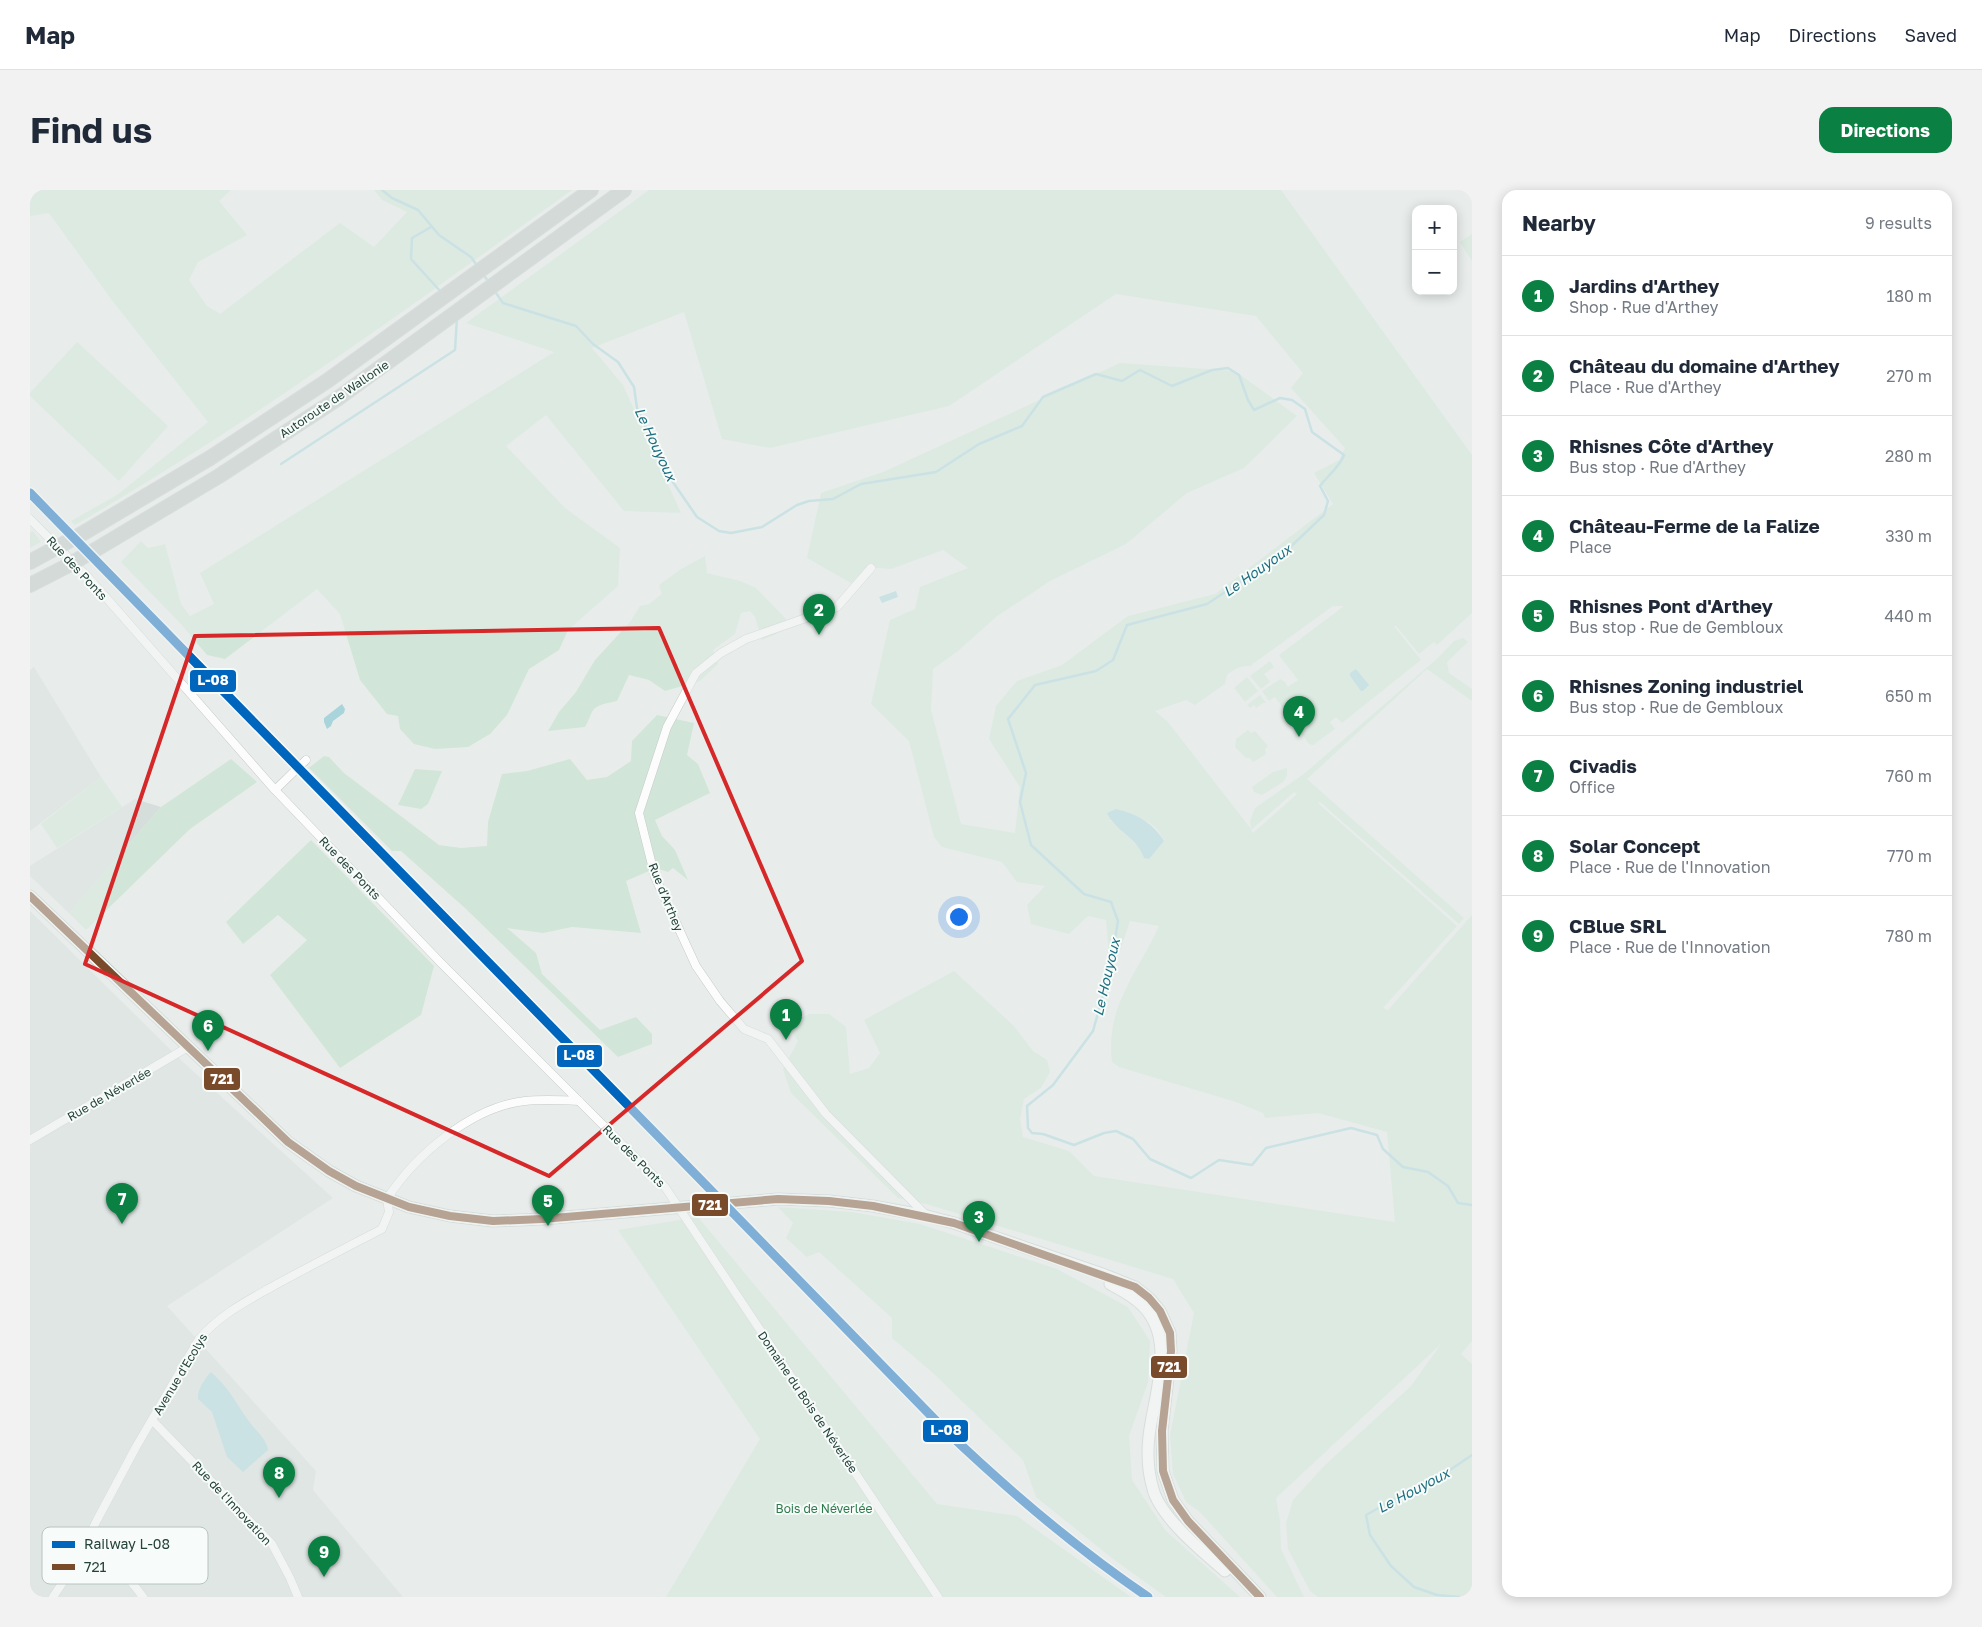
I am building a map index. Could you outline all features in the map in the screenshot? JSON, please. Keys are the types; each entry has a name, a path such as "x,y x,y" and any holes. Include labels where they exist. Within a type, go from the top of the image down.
{"highway":[{"name":"Autoroute de Wallonie","path":"30,562 80,535 210,458 327,381 591,190"},
{"name":"Autoroute de Wallonie","path":"30,586 95,550 219,476 336,398 624,190"}],"main road":[{"path":"30,896 268,1124 295,1147 329,1171 356,1186 409,1207 450,1216 493,1221 542,1219 778,1199 829,1201 873,1206 954,1223 1106,1275 1135,1287 1149,1298 1160,1311 1170,1333 1171,1351 1162,1432 1163,1472 1173,1500 1194,1528 1258,1597"}],"street":[{"name":"Rue des Ponts","path":"30,519 88,578 275,790 441,963 665,1187 679,1208"},
{"name":"Rue d'Arthey","path":"871,568 837,608 746,639 721,653 696,673 667,727 639,813 655,876 696,966 720,1001 744,1029 768,1039 826,1114 926,1216"},
{"path":"275,790 306,760"},
{"name":"Rue de Néverlée","path":"30,1140 188,1047"},
{"path":"387,1199 422,1158 457,1127 496,1109 524,1101 579,1101"},
{"name":"Avenue d'Ecolys","path":"94,1527 199,1339 212,1324 227,1312 317,1262 382,1229 389,1212 387,1199"},
{"name":"Domaine du Bois de Néverlée","path":"679,1208 938,1597"},
{"name":"Rue de l'Innovation","path":"152,1420 272,1544 298,1597"},
{"name":"Avenue d'Ecolys","path":"53,1597 61,1584"},
{"path":"133,1584 143,1597"}],"highlighted area":[{"path":"659,628 802,961 549,1176 85,964 195,636"}],"shaded area":[{"path":"34,667 101,777 30,831 30,670"},
{"path":"135,799 161,807 69,913 30,876 30,866"},
{"path":"30,911 184,1063 333,1198 167,1306 316,1471 313,1490 403,1597 30,1597"}],"green space":[{"path":"30,190 231,190 219,201 247,235 198,262 189,280 207,306 220,314 340,223 374,247 407,212 382,200 374,190 572,190 266,406 139,487 75,525 71,521 117,495 208,422 111,299 49,213 30,216"},
{"path":"649,190 1281,190 1472,455 1472,613 1437,645 1434,642 1419,654 1394,626 1421,660 1342,723 1336,717 1330,722 1335,729 1313,745 1309,744 1275,697 1269,701 1262,691 1280,679 1288,687 1298,680 1279,655 1344,606 1333,606 1250,666 1240,667 1232,671 1227,675 1225,684 1195,705 1186,700 1155,711 1168,722 1251,829 1250,821 1255,808 1305,773 1440,656 1454,641 1463,638 1468,642 1447,662 1449,673 1472,689 1472,701 1427,669 1307,779 1464,918 1459,924 1320,802 1318,803 1457,926 1383,1008 1388,1010 1472,915 1472,1341 1461,1354 1472,1364 1472,1597 1318,1597 1310,1591 1288,1549 1286,1523 1293,1500 1324,1466 1411,1386 1441,1344 1276,1498 1280,1520 1281,1549 1304,1597 1277,1597 1200,1512 1186,1502 1173,1474 1170,1435 1194,1313 1173,1279 926,1204 898,1198 791,1093 783,1069 798,1041 787,1025 809,1014 829,1014 846,1027 850,1074 869,1068 880,1053 864,1020 954,971 1014,1026 1033,1051 1047,1060 1050,1072 1041,1088 1024,1099 1020,1119 1023,1137 1069,1151 1094,1176 1395,1222 1387,1132 1318,1113 1265,1118 1263,1113 1236,1102 1119,1067 1112,1062 1111,1042 1113,1024 1118,1007 1159,926 1130,921 1111,977 1106,920 1088,916 1069,934 1031,924 1027,905 1045,886 1017,882 1002,862 942,847 934,837 909,741 871,704 890,620 915,609 920,587 968,568 943,550 891,569 867,567 851,583 807,558 821,493 883,472 1120,363 1235,371 1297,416 1244,468 1187,493 1126,544 1050,581 996,617 958,651 933,669 931,710 961,824 1015,833 1020,787 989,739 996,706 1017,681 1062,665 1128,616 1215,594 1333,504 1314,473 1339,460 1345,448 1291,388 1303,373 1256,316 1116,294 949,406 770,448 722,439 684,312 592,348 623,385 681,513 624,511 546,415 506,446 565,508 620,548 618,586 568,630 559,650 529,669 507,715 490,734 468,747 435,749 414,744 400,729 398,716 387,714 360,680 340,614 317,589 225,659 207,655 180,623 121,562 141,541 148,548 165,544 181,604 190,616 214,604 200,573 554,352 466,323","holes":["1294,792 1297,794 1253,833 1251,830","1110,820 1148,822 1157,829 1164,841 1149,859 1144,858 1141,849"]},
{"path":"1472,234 1472,261 1460,242"},
{"path":"77,342 168,426 119,481 30,396 30,393"},
{"path":"33,531 41,542 30,548 30,532"},
{"path":"705,556 707,573 740,581 756,588 786,619 776,634 762,640 755,617 750,611 741,613 735,634 713,650 718,664 700,681 665,691 649,680 629,675 617,701 596,707 585,727 548,731 559,712 576,692 595,660 630,622 640,606 649,604 662,594 659,585 681,569"},
{"path":"1270,661 1274,667 1264,674 1270,682 1261,689 1250,676"},
{"path":"1247,677 1258,691 1245,702 1234,688"},
{"path":"1260,695 1266,703 1256,708 1254,705 1250,708 1247,705"},
{"path":"657,715 694,723 687,755 698,764 710,793 655,820 662,836 675,850 688,880 673,868 668,872 656,868 626,881 641,933 572,927 543,933 507,928 536,953 542,974 600,1030 636,1017 652,1034 652,1044 618,1057 466,909 401,851 392,851 309,768 324,756 329,757 344,773 439,845 461,848 487,846 488,822 502,774 527,771 570,759 587,780 607,777 631,761 632,741"},
{"path":"1248,730 1251,733 1255,731 1268,746 1265,749 1266,754 1253,762 1235,747 1236,739"},
{"path":"231,759 257,782 190,829 86,930 69,913 161,807"},
{"path":"1287,768 1287,776 1283,782 1262,795 1254,792 1252,787 1273,772"},
{"path":"415,769 442,771 428,804 421,809 398,805"},
{"path":"101,777 122,807 57,848 41,824"},
{"path":"311,840 434,966 421,1015 340,1068 270,975 307,940 278,915 243,944 226,922"},
{"path":"778,1207 852,1212 920,1224 1057,1269 1128,1307 1150,1341 1148,1382 1129,1436 1132,1480 1166,1531 1240,1597 1166,1597 1113,1559 1036,1497 1023,1460 933,1373 892,1338 892,1318 819,1252 807,1257 786,1238 793,1223"},
{"name":"Bois de Néverlée","path":"698,1217 937,1504 1017,1516 1131,1597 666,1597 760,1439 618,1230"}],"water":[{"path":"896,591 898,597 882,603 879,597"},
{"path":"1356,669 1369,685 1363,691 1361,691 1350,676 1350,673"},
{"path":"342,704 345,709 344,713 333,721 327,729 324,718"},
{"path":"1116,809 1150,824 1164,841 1149,859 1144,858 1137,845 1115,825 1107,813"},
{"path":"211,1372 227,1389 267,1446 268,1450 243,1472 227,1457 212,1412 198,1399 202,1384"}],"waterway":[{"name":"Le Houyoux","path":"382,190 392,198 418,210 439,235 471,257 478,267"},
{"path":"431,227 412,238 411,259 441,292"},
{"name":"Le Houyoux","path":"483,274 490,284"},
{"name":"Le Houyoux","path":"494,290 503,303 576,326 593,344 618,362 634,387 637,408 668,475 697,517 719,531 731,533 762,527 797,505 809,501 833,499 861,484 936,472 979,444 1022,426 1043,397 1096,374 1122,381 1140,370 1172,386 1212,370 1228,368 1239,375 1248,400 1254,410 1280,398 1292,400 1305,409 1312,432 1344,455 1336,468 1320,486 1328,501 1324,515 1284,553 1207,604 1127,625 1113,660 1096,671 1035,685 1008,719 1026,773 1020,802 1031,845 1084,894 1111,902 1118,921 1110,970 1093,1031 1053,1085 1027,1106 1028,1128 1032,1133 1043,1134 1074,1145 1104,1133 1116,1131 1133,1139 1150,1159 1191,1178 1219,1160 1252,1165 1266,1148 1351,1128 1377,1135 1383,1149 1403,1167 1428,1172 1448,1186 1458,1203 1472,1205"},
{"path":"281,464 455,350 457,317"},
{"name":"Le Houyoux","path":"1459,1597 1437,1595 1414,1587 1391,1566 1370,1535 1366,1515 1444,1474 1472,1455"}],"rail line":[{"name":"L-08","path":"30,493 944,1429 1042,1517 1148,1597"}],"transit line":[{"name":"721","path":"30,896 288,1142 329,1171 356,1186 409,1207 450,1216 493,1221 542,1219 778,1199 829,1201 873,1206 954,1223 1135,1287 1149,1298 1160,1311 1170,1333 1171,1351 1162,1431 1163,1471 1173,1500 1188,1521 1260,1597"}],"place":[{"name":"Château du domaine d'Arthey","path":"819,635"},
{"name":"Château-Ferme de la Falize","path":"1299,737"},
{"name":"Jardins d'Arthey","path":"786,1040"},
{"name":"Rhisnes Zoning industriel","path":"208,1051"},
{"name":"Civadis","path":"122,1224"},
{"name":"Rhisnes Pont d'Arthey","path":"548,1226"},
{"name":"Rhisnes Côte d'Arthey","path":"979,1242"},
{"name":"Solar Concept","path":"279,1498"},
{"name":"CBlue SRL","path":"324,1577"}]}
